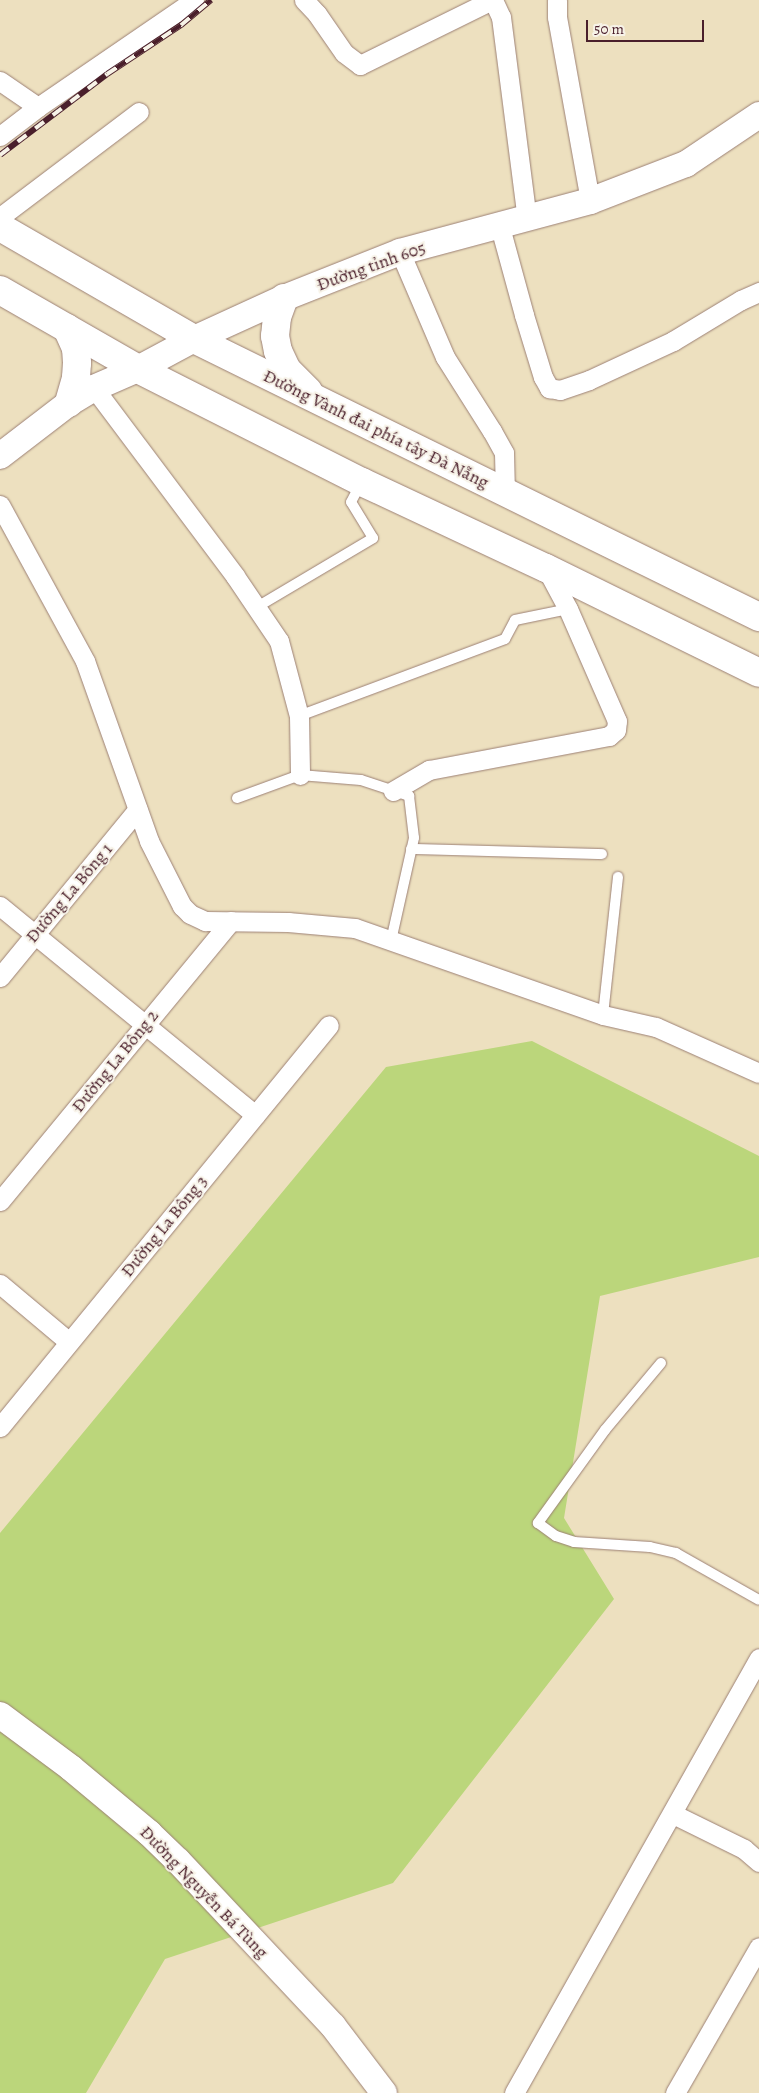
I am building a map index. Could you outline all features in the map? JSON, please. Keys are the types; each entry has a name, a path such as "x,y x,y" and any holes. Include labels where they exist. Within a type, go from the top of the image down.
{"main road":[{"name":"Đường tỉnh 605","path":"0,456 69,403 94,388 138,369 194,339 284,298 400,252 590,201 686,164 759,114"},
{"name":"Đường Vành đai phía tây Đà Nẵng","path":"0,227 194,339 505,494 759,617"},
{"path":"0,290 138,369 362,482 546,568 759,673"},
{"path":"284,298 277,317 275,336 278,351 287,370 320,402"},
{"path":"67,328 76,348 77,363 76,378 69,403"},
{"name":"Đường Nguyễn Bá Tùng","path":"0,1715 71,1768 149,1833 178,1861 332,2026 384,2093"}],"street":[{"path":"0,136 38,107 193,0"},
{"path":"304,0 317,14 344,53 360,66 492,0 501,17 527,219"},
{"path":"557,0 557,17 590,201"},
{"path":"0,81 38,107"},
{"path":"0,217 139,112"},
{"path":"500,226 524,315 543,377 549,388 560,390 589,380 673,341 741,300 759,292"},
{"path":"400,252 445,357 504,454 505,494"},
{"path":"94,388 256,607 279,641 299,716 300,775"},
{"path":"0,505 85,661 149,841 185,911 204,921 288,922 355,928 603,1015 656,1027 759,1073"},
{"path":"393,791 430,770 609,736 614,733 618,726 617,721 568,609 546,568"},
{"name":"Đường La Bông 1","path":"0,977 138,809"},
{"path":"0,906 255,1115"},
{"name":"Đường La Bông 2","path":"0,1201 231,921"},
{"name":"Đường La Bông 3","path":"0,1426 329,1025"},
{"path":"0,1284 69,1342"},
{"path":"514,2093 759,1658"},
{"path":"672,1814 744,1849 759,1862"},
{"path":"675,2093 759,1947"}],"lane":[{"path":"256,607 373,538 351,502 362,482"},
{"path":"299,716 504,639 515,620 568,609"},
{"path":"237,798 300,775 361,780 409,796 414,838 390,941"},
{"path":"411,849 602,854"},
{"path":"603,1015 618,877"},
{"path":"660,1363 605,1430 538,1523 556,1536 574,1542 650,1547 676,1553 759,1600"}],"green space":[{"path":"532,1041 759,1156 759,1257 600,1296 564,1518 614,1599 393,1883 165,1959 86,2093 0,2093 0,1533 386,1067"}],"railway":[{"path":"0,155 107,74 181,25 211,0"}]}
